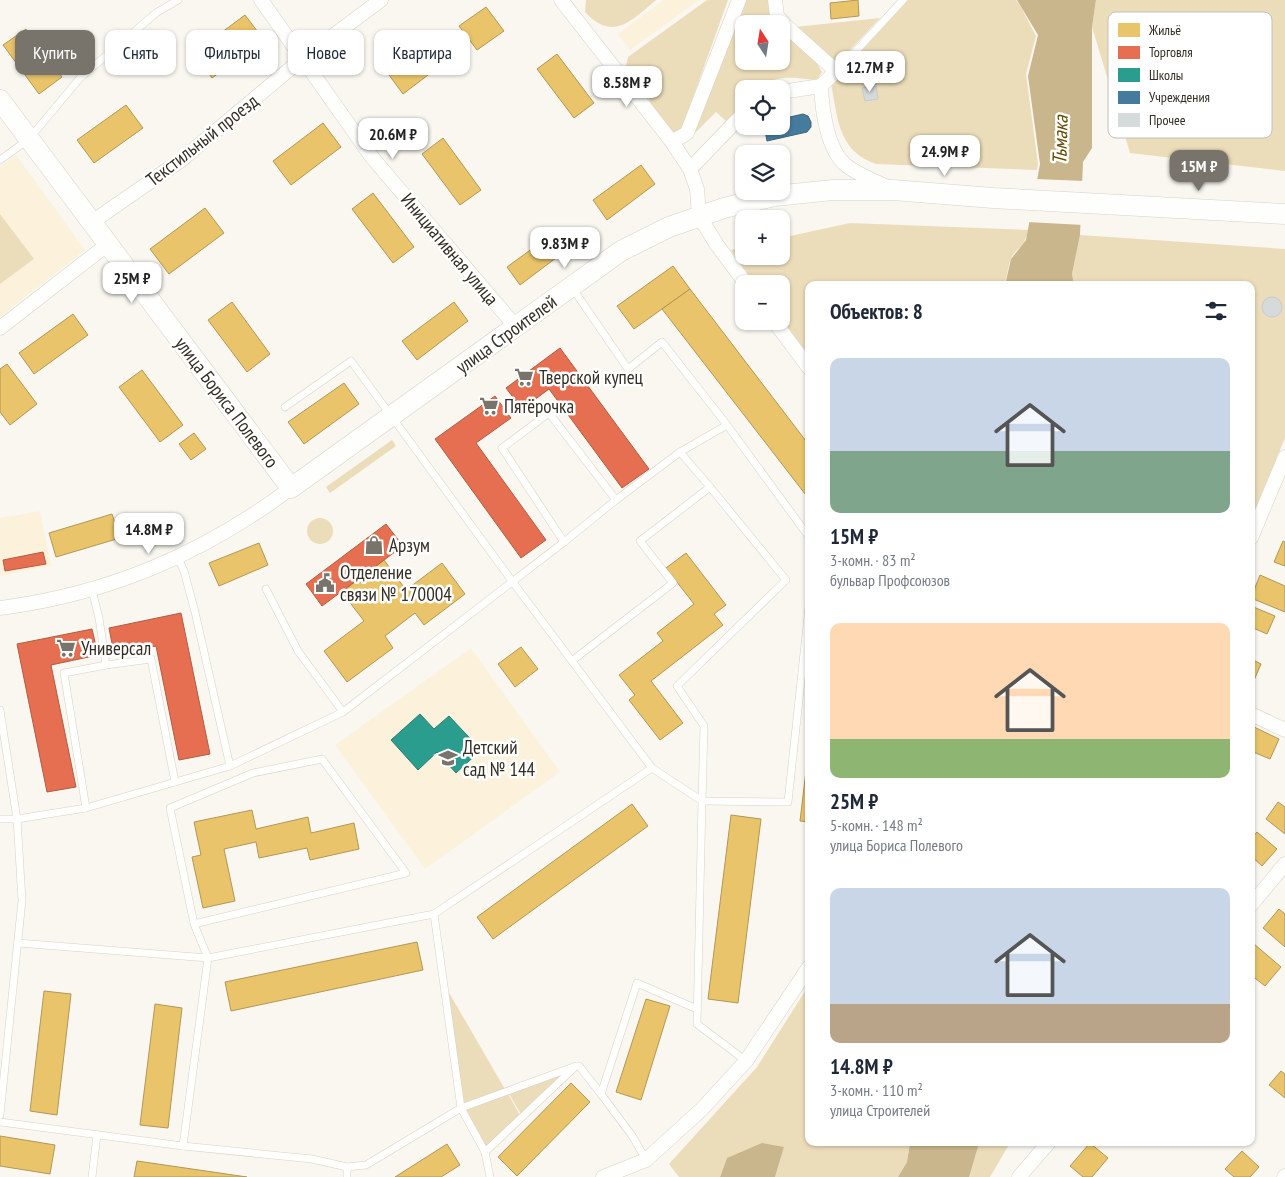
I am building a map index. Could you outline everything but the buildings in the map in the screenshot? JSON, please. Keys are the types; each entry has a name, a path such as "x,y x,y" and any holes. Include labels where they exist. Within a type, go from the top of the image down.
{"main road":[{"name":"улица Бориса Полевого","path":"0,100 291,488"},
{"name":"улица Строителей","path":"291,488 571,286 633,244 699,216 749,202 791,194 842,189 893,190 993,198 1285,214"}],"street":[{"name":"Инициативная улица","path":"261,0 288,37"},
{"name":"Текстильный проезд","path":"341,30 381,0"},
{"path":"561,0 672,142 690,169 697,189 699,216 739,275"},
{"path":"672,142 687,133 738,0"},
{"path":"775,0 777,16 836,70 822,86 790,91"},
{"name":"Текстильный проезд","path":"92,222 180,161 288,71"},
{"name":"Инициативная улица","path":"315,75 371,156 516,327"},
{"path":"822,86 822,101 828,134 837,154 846,165 893,190"},
{"path":"690,169 735,122"},
{"path":"0,328 108,244"},
{"path":"781,330 805,363"},
{"path":"1255,528 1285,456"},
{"name":"улица Строителей","path":"0,608 58,599 143,573 178,558 234,528 291,488"},
{"path":"1255,716 1285,730"},
{"path":"1255,899 1285,864"},
{"path":"603,1177 646,1160 702,1109 746,1061 805,973"},
{"path":"1019,1177 1046,1146"}],"lane":[{"path":"0,160 29,139 80,78 156,13 178,0"},
{"path":"836,70 903,0"},
{"path":"571,286 628,369 662,342 728,425 805,531"},
{"path":"285,407 351,361 652,768 702,801 788,802 805,643"},
{"path":"564,542 502,448 549,413 616,500"},
{"path":"0,819 17,819 86,808 230,766 343,712 680,452 728,425"},
{"path":"680,452 786,580 677,686 704,726 697,1024 746,1061"},
{"path":"572,660 673,583 640,541 710,487"},
{"path":"178,558 184,571 195,612 230,766"},
{"path":"266,589 298,651 343,712"},
{"path":"92,590 99,618 106,665"},
{"path":"86,808 64,673 106,665 151,660 175,782"},
{"path":"0,710 17,819 22,900 0,1115"},
{"path":"183,1146 208,958 194,924 170,808 253,773 322,759 406,873 194,924"},
{"path":"18,943 208,958 434,914 652,768"},
{"path":"434,914 461,1108 485,1152 490,1177"},
{"path":"601,1094 637,983 697,1009"},
{"path":"485,1152 576,1066"},
{"path":"0,1122 183,1146 312,1159 347,1167 366,1165 461,1108 579,1066 632,1137 646,1160"},
{"path":"92,1177 97,1135"},
{"path":"347,1167 347,1177"}],"shaded area":[{"path":"586,0 656,0 630,21 613,27 604,26 585,12"},
{"path":"664,0 699,0 630,50 618,34"},
{"path":"707,0 728,0 682,128 673,134 651,104 645,85 626,67 628,57"},
{"path":"742,0 769,0 775,15 737,15"},
{"path":"908,0 1016,0 1036,36 1026,74 1038,164 1037,170 876,164 863,158 847,142 838,121 831,84"},
{"path":"1096,0 1285,0 1285,171 1130,153 1125,138 1272,138 1272,12 1108,12 1108,80 1092,27"},
{"path":"880,18 834,67 795,27"},
{"path":"735,20 735,70 790,70 790,34 811,53 822,72 817,80 782,78 774,80 735,80 735,112 726,121 716,112 694,134"},
{"path":"16,155 85,250 0,317 0,167"},
{"path":"0,214 34,259 0,284"},
{"path":"850,223 1028,230 1025,241 1012,256 1005,281 805,281 805,351 789,330 790,275 749,275 742,265 790,265 790,236"},
{"path":"1080,235 1285,249 1285,438 1255,509 1255,281 1073,281 1072,274"},
{"path":"392,440 396,446 330,493 326,487"},
{"path":"40,511 51,566 0,576 0,518"},
{"path":"320,518 329,522 333,531 329,540 320,544 311,540 307,531 311,522"},
{"name":"Детский сад № 144","path":"471,648 560,772 425,869 335,745"},
{"path":"444,984 506,1091 462,1107"},
{"path":"805,991 805,1146 910,1146 907,1162 898,1177 775,1177 784,1147 727,1158 720,1177 679,1177 669,1164 757,1067"},
{"path":"570,1070 522,1116 508,1092"},
{"path":"507,1092 521,1117 485,1151 462,1109"},
{"path":"978,1146 1008,1146 990,1177 969,1177 973,1157"}],"water":[{"name":"Тьмака","path":"1017,0 1096,0 1092,27 1092,148 1083,162 1080,235 1072,274 1073,281 1006,281 1011,259 1026,240 1040,164 1028,76 1038,35"},
{"path":"762,1143 784,1147 775,1177 720,1177 727,1158"},
{"path":"909,1146 978,1146 969,1177 898,1177 907,1162"}],"pier":[{"path":"1035,179 1085,181 1083,225 1027,222"}],"place":[{"name":"Тверской купец","path":"524,377"},
{"name":"Пятёрочка","path":"489,406"},
{"name":"Арзум","path":"374,545"},
{"name":"Отделение связи № 170004","path":"325,583"},
{"name":"Универсал","path":"66,648"},
{"name":"Детский сад № 144","path":"448,758"}]}
